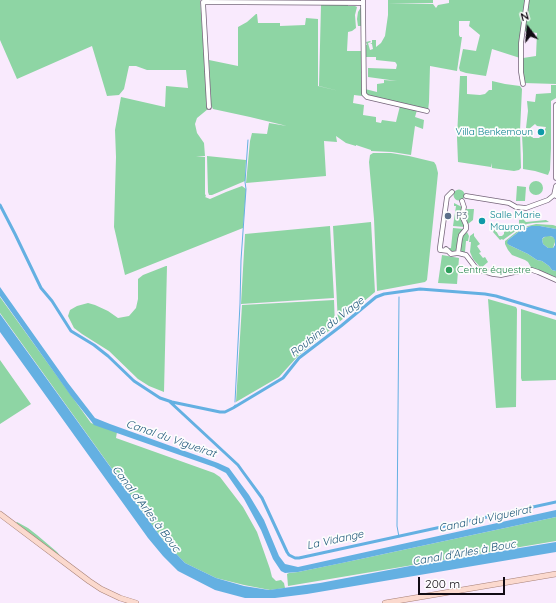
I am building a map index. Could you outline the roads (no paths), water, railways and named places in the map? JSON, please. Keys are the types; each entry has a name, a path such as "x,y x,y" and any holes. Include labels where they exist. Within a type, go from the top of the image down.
{"main road":[{"path":"0,514 101,589 120,598 136,603"},
{"path":"385,603 556,574"}],"street":[{"path":"523,84 521,72 521,43 527,0"},
{"path":"209,107 203,2 363,1 364,94 367,97 427,111"},
{"path":"556,105 556,178"},
{"path":"466,196 509,203 516,207 526,208 548,200 555,195 556,186"},
{"path":"452,192 447,197 440,250 447,250 451,254 458,253 466,255 475,267 493,274 501,275 532,270 556,280"},
{"path":"458,253 460,238 466,228 462,216 464,207 462,201"}],"water":[{"path":"531,226 556,229 556,271 552,270 542,261 537,260 507,243 508,240 521,230","holes":["544,237 553,237 555,240 555,245 553,248 548,248 543,244 542,239"]},
{"path":"0,287 68,383 95,418 229,468 249,495 264,520 279,556 285,564 298,567 556,510 556,517 342,563 298,572 285,573 281,571 273,559 261,530 244,499 226,473 214,467 94,425 71,396 0,296"},
{"path":"0,314 163,540 185,563 216,578 244,586 269,590 320,583 410,566 556,542 556,552 307,594 275,598 245,598 215,590 178,571 148,538 0,332"}],"waterway":[{"path":"235,402 248,140"},
{"name":"Roubine du Viage","path":"0,205 41,288 52,301 71,331 94,345 134,381 160,398 220,412 225,412 233,408 283,378 299,358 376,297 384,294 420,289 485,294 556,314"},
{"path":"399,297 397,526 399,537"},
{"name":"La Vidange","path":"169,401 238,465 262,498 287,552 295,558 556,502"}],"place":[{"name":"Villa Benkemoun","path":"541,132"},
{"name":"P3","path":"448,216"},
{"name":"Salle Marie Mauron","path":"482,221"},
{"name":"Centre équestre","path":"449,270"}],"water label":[{"name":"Canal du Vigueirat","path":"171,439"},
{"name":"Canal d'Arles à Bouc","path":"146,509"},
{"name":"Canal du Vigueirat","path":"485,519"},
{"name":"Canal d'Arles à Bouc","path":"464,553"}]}
